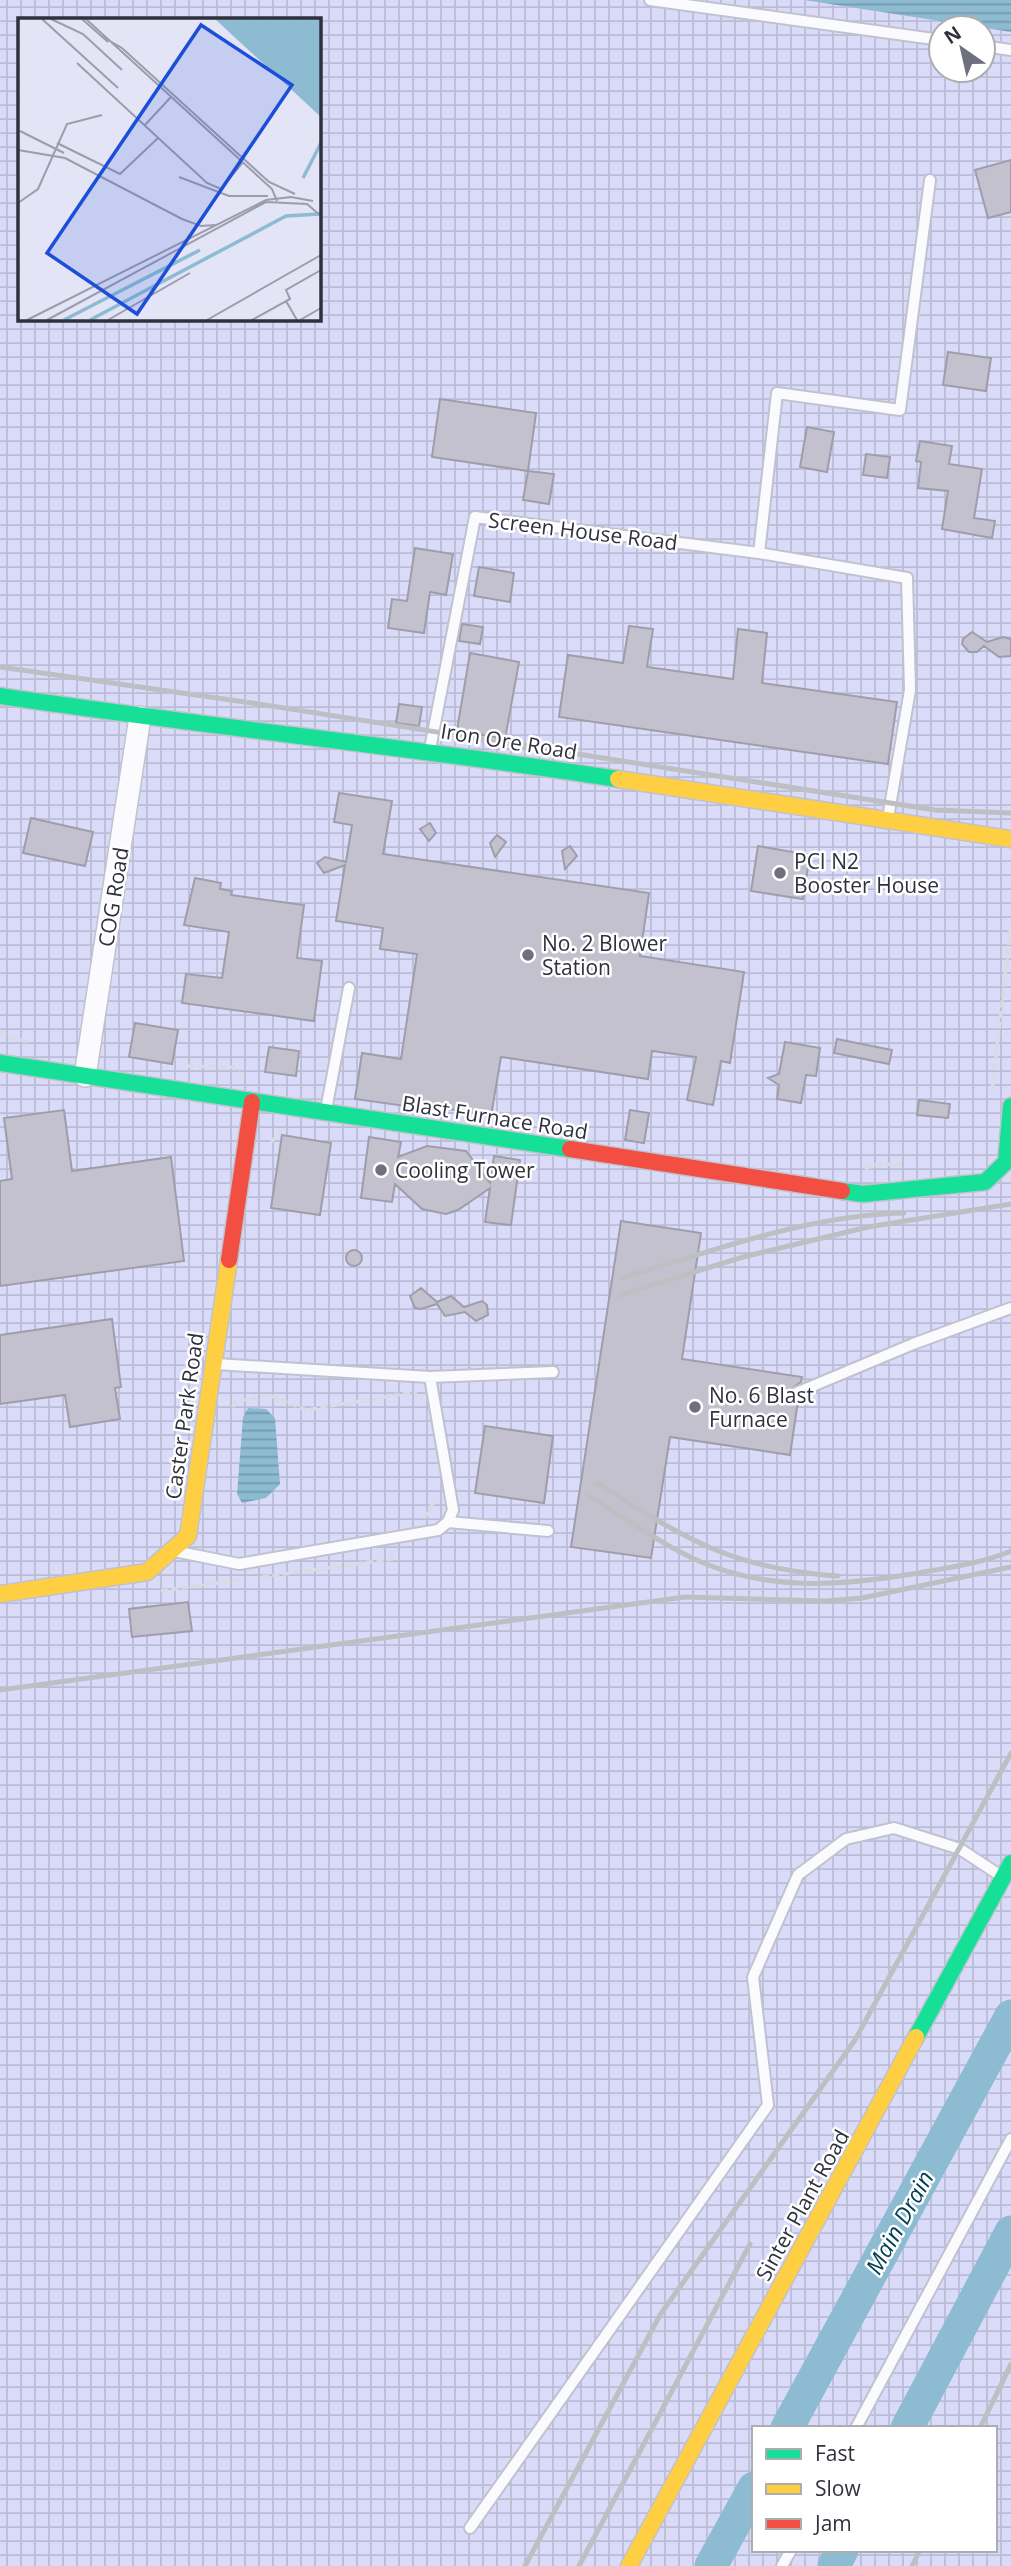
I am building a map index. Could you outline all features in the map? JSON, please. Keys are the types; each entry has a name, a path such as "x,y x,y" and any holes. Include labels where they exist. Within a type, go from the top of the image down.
{"street":[{"name":"Iron Ore Road","path":"0,696 140,717 430,750 1011,839"},
{"name":"COG Road","path":"85,1076 140,717"},
{"name":"Blast Furnace Road","path":"0,1063 863,1194 985,1182 1008,1160"},
{"name":"Caster Park Road","path":"0,1594 147,1572 188,1536 252,1102"},
{"path":"1008,1160 1011,1106"},
{"name":"Sinter Plant Road","path":"629,2566 1007,1870"}],"lane":[{"path":"650,0 927,38"},
{"path":"759,553 777,393 900,411 930,180"},
{"name":"Screen House Road","path":"430,750 475,517 759,553 907,578 910,690 887,821"},
{"path":"325,1112 349,988"},
{"path":"796,1393 912,1343 1011,1308"},
{"path":"213,1364 430,1377 553,1372"},
{"path":"172,1550 239,1564 392,1540 438,1530 448,1522 453,1510 430,1377"},
{"path":"448,1522 548,1531"},
{"path":"470,2528 768,2105 753,1976 798,1875 846,1839 894,1828 960,1849 1007,1870"},
{"path":"857,2426 1011,2139"}],"path":[{"path":"991,1099 1011,925"},
{"path":"270,1143 288,1124 289,1107"},
{"path":"855,1175 874,1165 912,1164"},
{"path":"231,1413 235,1402 269,1395 306,1410 415,1392 418,1402 435,1401"}],"shaded area":[{"path":"0,0 804,0 927,19 927,84 997,84 997,30 1011,32 1011,2566 0,2566"},
{"path":"804,0 1011,0 1011,32 997,30 997,14 927,14 927,19"},
{"path":"248,1408 266,1409 275,1418 280,1484 266,1498 242,1503 237,1494 243,1417"}],"building":[{"path":"1011,160 1011,212 988,218 975,170"},
{"path":"948,352 991,358 986,391 943,385"},
{"path":"440,399 536,413 528,471 432,457"},
{"path":"807,427 834,432 827,472 800,467"},
{"path":"920,441 952,446 949,464 982,469 974,518 995,521 992,538 942,529 948,491 918,488 921,462 916,461"},
{"path":"866,454 890,457 887,478 863,475"},
{"path":"528,471 554,474 549,504 523,500"},
{"path":"415,548 453,554 446,595 430,592 424,633 388,628 392,599 407,601"},
{"path":"479,567 514,573 510,602 474,596"},
{"path":"462,624 483,627 480,644 459,641"},
{"path":"629,626 653,629 647,667 733,679 738,629 767,633 762,683 897,702 888,764 559,717 568,655 623,663"},
{"path":"972,632 987,642 1003,637 1011,639 1011,656 999,657 984,646 977,652 969,652 962,644 963,639"},
{"path":"470,653 519,662 505,739 457,730"},
{"path":"399,704 422,707 419,726 396,723"},
{"name":"No. 2 Blower Station","path":"339,793 392,801 383,854 649,893 640,956 744,972 730,1063 721,1061 713,1105 687,1100 696,1057 652,1051 648,1079 501,1057 491,1116 406,1102 405,1106 355,1099 362,1053 401,1059 417,954 380,949 383,928 336,921 345,865 324,873 317,863 325,857 346,862 352,825 334,822"},
{"path":"31,818 93,832 85,866 23,853"},
{"path":"430,823 436,833 429,841 420,829"},
{"path":"497,835 506,842 495,857 490,843"},
{"path":"570,846 577,856 565,869 562,851"},
{"name":"PCI N2 Booster House","path":"758,846 810,855 803,899 751,891"},
{"path":"195,878 221,883 220,889 232,891 231,895 304,905 297,958 322,961 314,1021 182,1003 186,974 222,978 229,932 184,925"},
{"path":"135,1023 178,1030 172,1064 129,1057"},
{"path":"837,1039 892,1050 889,1064 834,1053"},
{"path":"785,1042 820,1048 816,1076 806,1075 801,1103 777,1099 779,1085 768,1078 779,1074"},
{"path":"269,1047 299,1051 296,1076 265,1072"},
{"path":"919,1100 950,1104 948,1118 917,1115"},
{"path":"64,1110 72,1171 171,1157 184,1261 0,1286 0,1181 12,1179 4,1118"},
{"path":"630,1110 649,1113 644,1143 625,1140"},
{"path":"282,1135 331,1143 320,1215 271,1208"},
{"path":"369,1137 401,1142 398,1157 427,1146 466,1151 490,1183 494,1156 520,1160 511,1225 485,1222 490,1188 458,1210 446,1214 422,1209 395,1184 392,1202 361,1198"},
{"name":"No. 6 Blast Furnace","path":"621,1221 701,1233 682,1359 802,1377 801,1382 788,1391 791,1399 798,1401 790,1455 670,1437 651,1558 571,1547"},
{"path":"354,1250 362,1258 354,1266 346,1258"},
{"path":"421,1288 437,1302 451,1296 464,1307 482,1301 487,1305 488,1315 476,1321 465,1312 445,1316 437,1304 415,1308 410,1296"},
{"path":"112,1319 121,1387 115,1388 120,1419 70,1427 65,1395 0,1404 0,1335"},
{"path":"485,1426 553,1436 544,1503 475,1493"},
{"path":"188,1602 192,1631 132,1637 129,1609"}],"waterway":[{"name":"Main Drain","path":"788,2426 1011,2016"},
{"path":"908,2426 1011,2232"},
{"name":"Main Drain","path":"711,2566 752,2492"},
{"path":"834,2566 841,2552"}],"railway":[{"path":"0,667 252,703 935,810 1011,813"},
{"path":"620,1295 743,1257 868,1227 1011,1204"},
{"path":"622,1278 797,1227 868,1215 904,1213"},
{"path":"597,1483 656,1520 710,1548 767,1566 838,1576"},
{"path":"589,1496 701,1562 753,1578 779,1582 831,1583 885,1578 962,1565 1011,1551"},
{"path":"0,1690 685,1597 827,1601 862,1598 1011,1567"},
{"path":"525,2566 660,2315 855,2040 1011,1753"},
{"path":"579,2566 750,2244"},
{"path":"981,2426 1011,2364"},
{"path":"912,2566 919,2552"}],"traffic: fast":[{"path":"0,696 618,779"},
{"path":"0,1063 570,1149"},
{"path":"842,1191 863,1194 985,1182 1006,1162 1011,1106"},
{"path":"916,2037 1011,1863"}],"traffic: slow":[{"path":"618,779 1011,839"},
{"path":"0,1594 147,1572 188,1536 229,1260"},
{"path":"629,2566 916,2037"}],"traffic: jam":[{"path":"229,1260 252,1102"},
{"path":"570,1149 842,1191"}],"place":[{"name":"PCI N2 Booster House","path":"780,873"},
{"name":"No. 2 Blower Station","path":"528,955"},
{"name":"Cooling Tower","path":"381,1170"},
{"name":"No. 6 Blast Furnace","path":"695,1407"}]}
